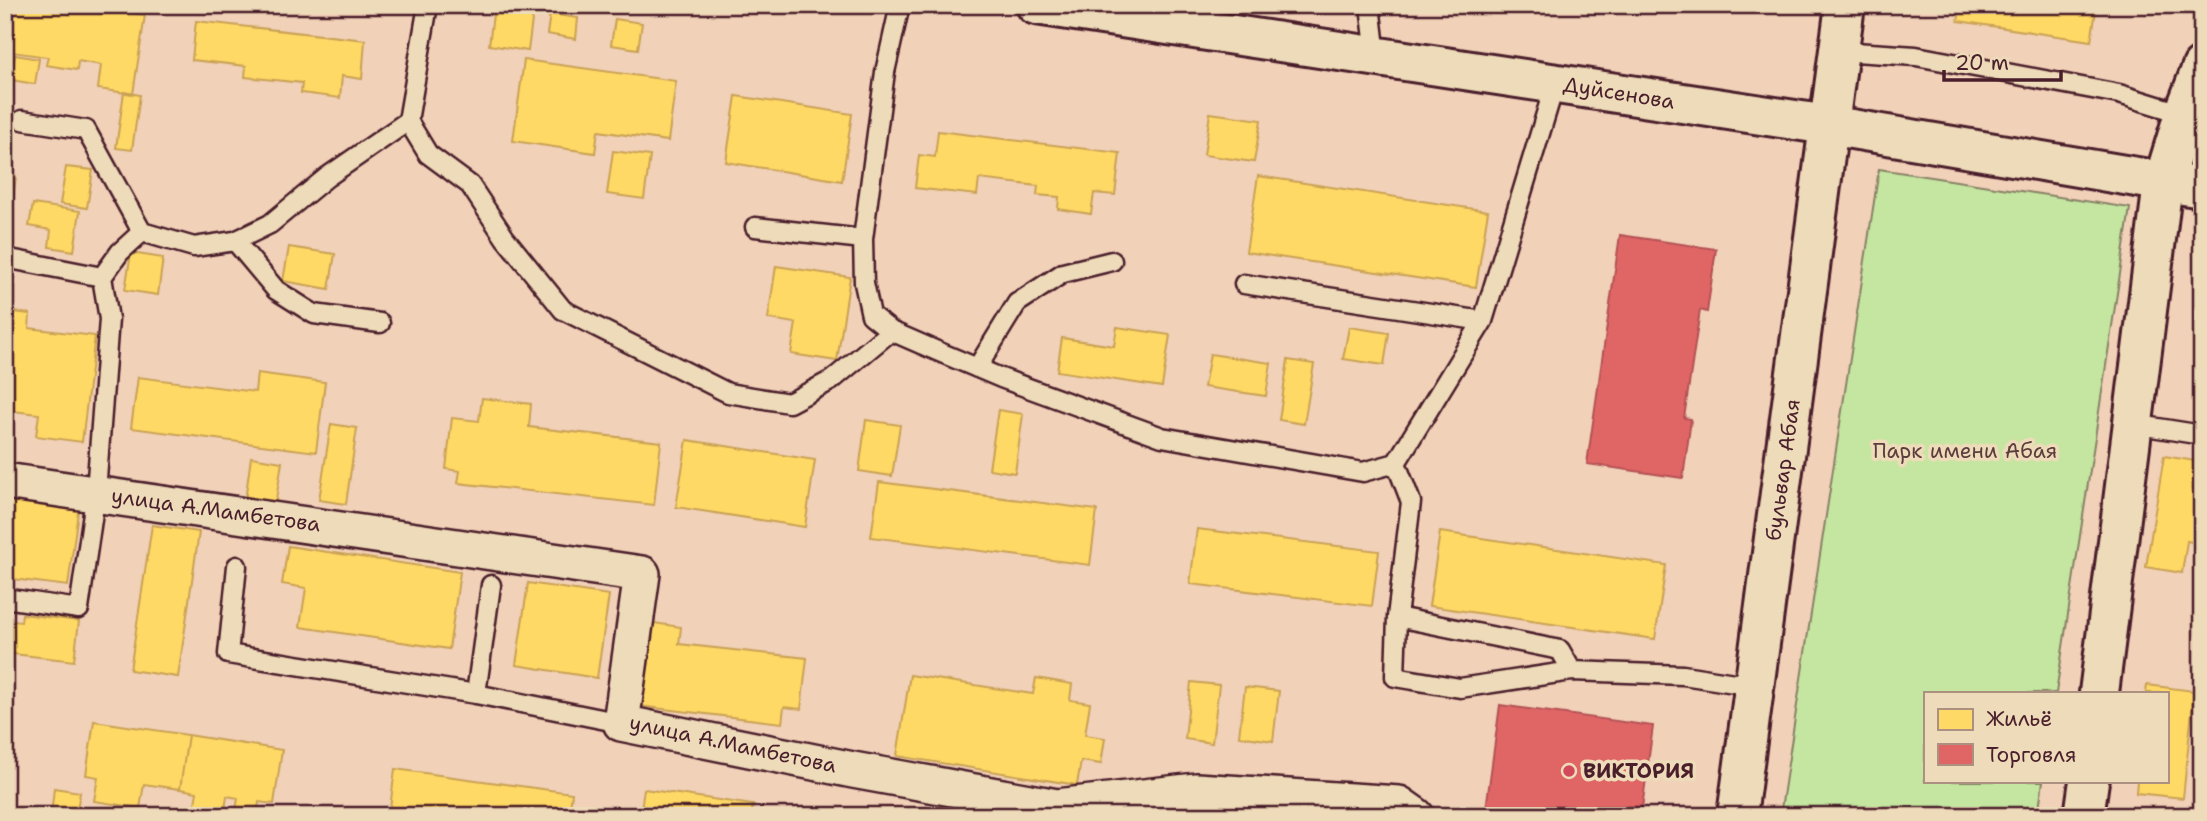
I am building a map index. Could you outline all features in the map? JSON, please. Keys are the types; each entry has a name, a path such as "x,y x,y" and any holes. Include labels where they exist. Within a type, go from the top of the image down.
{"street":[{"name":"Дуйсенова","path":"1036,5 1828,125 2202,188"},
{"path":"1828,125 1845,5"},
{"path":"2099,692 2164,183 2184,114 2202,67"},
{"name":"бульвар Абая","path":"1737,816 1828,125"},
{"name":"улица А.Мамбетова","path":"5,481 96,492 642,574 621,723 1057,807 1196,791 1399,804 1416,816"},
{"path":"2084,816 2089,782"}],"lane":[{"path":"428,5 408,121 428,154 470,185 505,238 563,310 728,393 789,403 832,380 891,331"},
{"path":"900,5 885,72 863,239 864,283 871,315 891,331 977,368 1162,437 1363,472 1396,463 1483,321 1555,84"},
{"path":"1370,5 1376,57"},
{"path":"1839,51 1944,61 2119,94 2184,114"},
{"path":"22,120 86,130 142,232 194,247 235,241 270,224 327,177 408,121"},
{"path":"755,227 863,239"},
{"path":"5,598 79,609 96,492 109,319 102,277 120,252 142,232"},
{"path":"235,241 276,290 314,314 380,323"},
{"path":"5,258 102,277"},
{"path":"977,368 1017,303 1063,273 1112,261"},
{"path":"1244,284 1483,321"},
{"path":"2133,424 2202,435"},
{"path":"1396,463 1411,502 1397,617 1395,677 1460,688 1572,671 1683,675 1754,686"},
{"path":"237,566 228,654 476,694 621,723"},
{"path":"476,694 491,585"},
{"path":"1397,617 1560,650 1572,671"}],"green space":[{"name":"Парк имени Абая","path":"1879,169 2130,208 2056,692 1924,692 1924,782 2043,782 2038,816 1780,816"}],"building: Жильё":[{"path":"5,5 83,5 145,15 133,94 98,89 101,65 78,61 77,70 46,65 48,57 5,51"},
{"path":"1961,5 2097,5 2091,41 1958,21"},
{"path":"494,7 533,12 528,51 489,45"},
{"path":"550,14 578,18 576,39 547,34"},
{"path":"615,19 642,23 638,49 611,45"},
{"path":"196,21 365,40 362,79 342,76 340,98 301,93 302,83 245,77 246,66 192,60"},
{"path":"15,55 39,59 35,84 11,80"},
{"path":"524,60 676,81 668,141 598,131 595,153 513,141"},
{"path":"124,92 140,95 132,150 116,148"},
{"path":"736,96 852,114 842,181 726,162"},
{"path":"1210,113 1261,120 1254,162 1204,155"},
{"path":"938,131 1120,153 1115,195 1094,193 1091,214 1058,209 1059,197 1037,195 1038,186 979,179 977,195 915,188 919,155 935,157"},
{"path":"613,151 650,156 644,199 607,194"},
{"path":"66,167 93,170 87,208 60,204"},
{"path":"5,174 16,176 13,199 5,198"},
{"path":"1258,176 1488,211 1476,287 1246,252"},
{"path":"33,204 80,211 74,251 49,247 51,230 29,226"},
{"path":"289,247 335,254 329,289 283,281"},
{"path":"131,253 163,258 158,295 125,290"},
{"path":"776,266 850,277 837,361 791,354 796,323 768,319"},
{"path":"5,311 30,314 29,328 95,336 82,442 36,436 39,414 5,410"},
{"path":"1117,327 1170,335 1162,387 1057,371 1062,338 1114,346"},
{"path":"1349,327 1389,333 1384,365 1343,359"},
{"path":"1210,354 1271,363 1266,396 1204,387"},
{"path":"1288,360 1314,364 1304,424 1279,420"},
{"path":"257,373 325,382 316,452 131,428 138,377 255,392"},
{"path":"482,398 531,404 529,427 661,442 654,505 458,483 460,471 446,469 452,418 479,421"},
{"path":"998,410 1023,414 1015,473 989,469"},
{"path":"866,420 900,425 892,476 859,471"},
{"path":"331,424 357,428 346,504 319,500"},
{"path":"687,440 815,460 805,527 676,507"},
{"path":"2164,456 2202,462 2202,544 2187,541 2182,573 2146,567"},
{"path":"251,457 282,462 275,506 245,501"},
{"path":"879,482 1097,510 1090,565 871,537"},
{"path":"5,494 79,504 68,586 5,578"},
{"path":"152,525 199,532 178,677 130,670"},
{"path":"1197,529 1379,551 1372,606 1190,584"},
{"path":"1440,532 1666,565 1655,639 1429,606"},
{"path":"288,546 460,572 449,649 300,627 306,588 282,584"},
{"path":"528,583 609,595 597,678 516,665"},
{"path":"22,614 79,621 74,661 5,653 5,620 21,622"},
{"path":"647,622 681,627 679,644 807,658 801,709 784,707 782,723 638,706"},
{"path":"910,675 1033,694 1036,678 1072,684 1070,700 1090,703 1085,735 1105,738 1101,764 1081,761 1077,785 897,756"},
{"path":"1191,682 1219,685 1212,743 1185,739"},
{"path":"2147,685 2194,691 2183,798 2136,793 2137,782 2168,782 2168,692 2146,692"},
{"path":"1245,687 1279,691 1273,741 1239,736"},
{"path":"5,706 11,706 5,747"},
{"path":"94,721 188,735 180,789 144,784 140,808 94,801 98,777 86,775"},
{"path":"188,735 282,750 274,804 259,802 257,815 236,811 238,798 227,796 224,816 193,815 197,792 180,789"},
{"path":"395,769 572,793 569,816 389,816"},
{"path":"54,788 80,792 76,816 51,816"},
{"path":"644,789 753,805 751,816 640,816"}],"building: Торговля":[{"path":"1620,235 1716,249 1707,312 1700,310 1684,418 1691,419 1683,478 1587,464"},
{"name":"ВИКТОРИЯ","path":"1500,705 1653,726 1641,816 1485,816"}],"place":[{"name":"ВИКТОРИЯ","path":"1569,771"}]}
